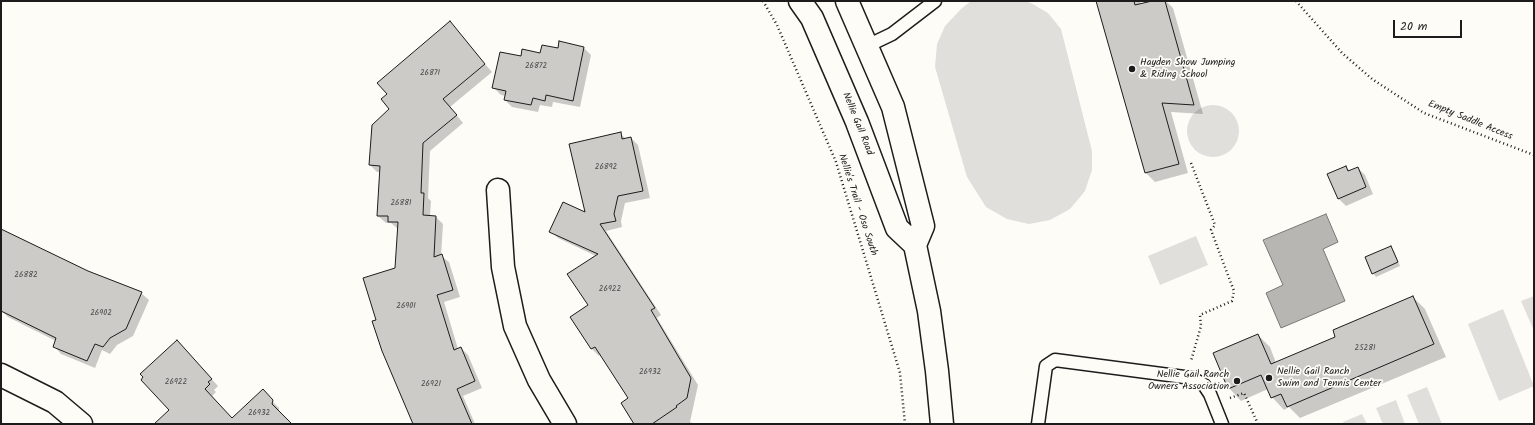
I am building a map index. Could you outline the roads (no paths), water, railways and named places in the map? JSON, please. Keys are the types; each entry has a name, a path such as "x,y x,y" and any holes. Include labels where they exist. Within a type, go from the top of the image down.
{"street":[{"name":"Nellie Gail Road","path":"800,1 812,18 857,122 897,228 915,245"},
{"path":"847,1 893,107 923,226 915,245 929,311 938,371 942,424"},
{"path":"498,190 503,267 515,326 539,380 565,424"},
{"path":"1,375 55,402 81,424"}],"lane":[{"path":"867,46 892,34 935,1"},
{"path":"1038,424 1046,366 1055,360 1192,378 1204,385 1210,394 1222,424"}],"place":[{"name":"Hayden Show Jumping & Riding School","path":"1132,69"},
{"name":"Nellie Gail Ranch Swim and Tennis Center","path":"1269,378"},
{"name":"Nellie Gail Ranch Owners Association","path":"1237,381"}]}
